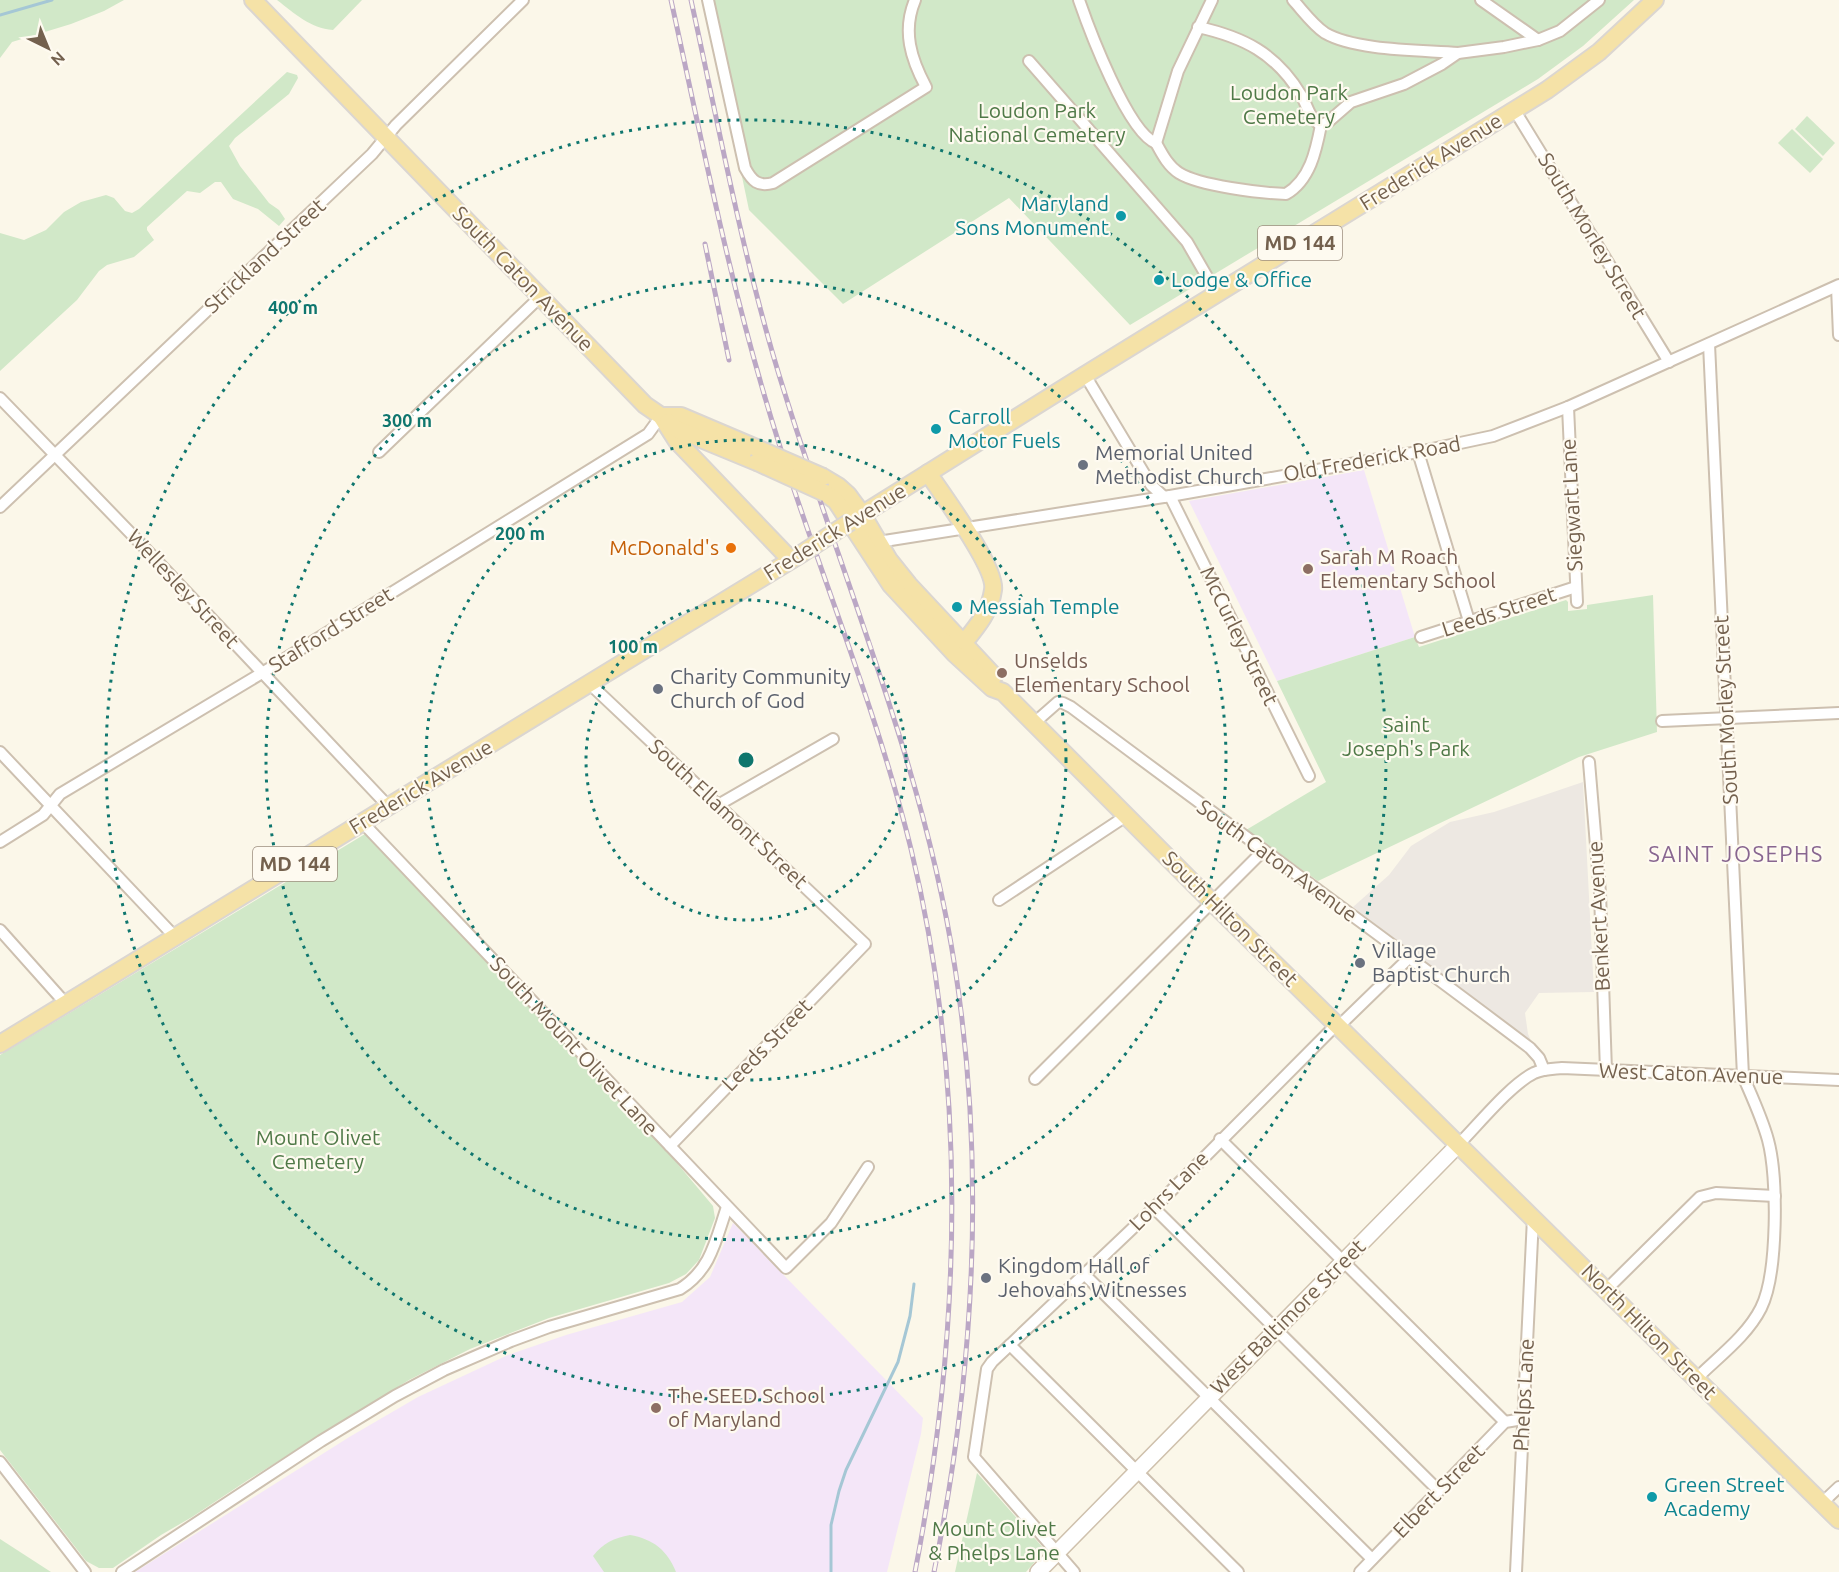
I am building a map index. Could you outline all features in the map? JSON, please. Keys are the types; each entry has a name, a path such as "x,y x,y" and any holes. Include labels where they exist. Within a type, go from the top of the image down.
{"main road":[{"name":"South Caton Avenue","path":"253,0 645,405 661,416 677,441 796,557"},
{"name":"Frederick Avenue","path":"0,1044 590,684 1085,375 1515,111 1599,52 1655,0"},
{"name":"South Hilton Street","path":"661,416 681,416 755,455 824,485 838,486 848,495 856,518 859,538 891,585 959,648 999,681 1003,692 1033,724 1458,1145"},
{"path":"928,473 985,562 994,587 985,614 959,648"},
{"name":"South Hilton Street","path":"856,518 878,542 959,648"},
{"name":"North Hilton Street","path":"1458,1145 1839,1520"},
{"name":"West Baltimore Street","path":"1038,1572 1458,1145"}],"street":[{"name":"Strickland Street","path":"0,507 372,154 386,137 524,0"},
{"path":"708,0 745,168 754,181 765,185 773,183 926,87 910,49 909,21 915,0"},
{"path":"1079,0 1100,56 1131,114 1144,136 1156,143 1165,159 1179,173 1207,183 1286,194 1297,188 1315,157 1321,125"},
{"path":"1156,143 1178,71 1212,0"},
{"path":"1293,0 1318,27 1334,37 1375,46 1458,54 1538,40 1560,31 1599,0"},
{"path":"1481,0 1538,40"},
{"path":"1198,27 1242,39 1276,64 1302,96 1311,118 1321,125"},
{"path":"1321,125 1328,122 1351,102 1412,80 1458,54"},
{"path":"1029,61 1187,242 1217,294"},
{"name":"South Morley Street","path":"1515,111 1669,362"},
{"path":"1838,286 1839,335"},
{"name":"Old Frederick Road","path":"878,542 1167,496 1418,452 1493,436 1568,407 1838,286"},
{"path":"379,452 540,297"},
{"name":"South Morley Street","path":"1696,1379 1752,1322 1768,1292 1772,1274 1774,1196 1774,1173 1768,1140 1743,1076 1709,344"},
{"name":"McCurley Street","path":"1085,375 1151,484 1167,496 1309,776"},
{"name":"Wellesley Street","path":"0,398 389,807"},
{"name":"Siegwart Lane","path":"1568,407 1577,602"},
{"name":"Stafford Street","path":"0,842 43,815 60,794 262,673 648,434 661,416"},
{"path":"1418,452 1469,621"},
{"name":"Leeds Street","path":"1421,637 1576,587"},
{"name":"South Ellamont Street","path":"590,684 865,944"},
{"name":"South Caton Avenue","path":"1033,724 1052,706 1063,702 1530,1048 1544,1070"},
{"path":"1662,722 1839,713"},
{"path":"718,805 833,739"},
{"path":"0,752 175,937"},
{"name":"Benkert Avenue","path":"1589,762 1600,893 1606,1071"},
{"path":"999,900 1126,816"},
{"name":"South Mount Olivet Lane","path":"363,823 786,1268 831,1223 868,1167"},
{"path":"1035,1079 1263,851"},
{"path":"0,930 66,1004"},
{"name":"Leeds Street","path":"670,1146 865,944"},
{"name":"Lohrs Lane","path":"1057,1552 974,1457 987,1369 1154,1208 1220,1139 1410,957"},
{"name":"West Caton Avenue","path":"1544,1070 1562,1068 1839,1080"},
{"name":"West Baltimore Street","path":"1458,1145 1521,1082 1544,1070"},
{"path":"1220,1139 1505,1422 1523,1419"},
{"path":"1606,1290 1700,1197 1716,1193 1774,1196"},
{"path":"122,1572 321,1442 395,1396 444,1370 511,1341 680,1289 692,1282 706,1265 727,1207"},
{"path":"1154,1208 1439,1491"},
{"name":"Phelps Lane","path":"1516,1572 1533,1218"},
{"path":"1084,1274 1372,1559"},
{"path":"1010,1345 1238,1572"},
{"name":"Elbert Street","path":"1360,1572 1505,1422"},
{"path":"0,1462 85,1572"},
{"path":"1822,1503 1839,1487"},
{"path":"1057,1552 1074,1572"}],"shaded area":[{"name":"Sarah M Roach Elementary School","path":"1364,470 1415,637 1277,681 1189,501"},
{"path":"1583,782 1594,992 1539,993 1525,1013 1528,1034 1532,1043 1353,907 1389,875 1411,846 1450,822 1494,812"},
{"name":"The SEED School of Maryland","path":"733,1223 923,1418 887,1572 135,1572 351,1436 418,1397 508,1355 566,1335 682,1302 710,1277"}],"green space":[{"path":"0,0 124,0 71,24 12,42 0,58"},
{"path":"277,0 362,0 333,30 310,23"},
{"name":"Loudon Park Cemetery","path":"705,0 1634,0 1583,46 1538,79 1130,325 1009,198 843,304 749,210"},
{"path":"287,72 297,75 298,78 289,94 235,138 229,146 240,166 269,203 279,210 285,219 279,226 258,209 233,199 221,182 215,182 200,193 187,191 147,227 154,240 134,257 107,265 99,271 77,300 0,371 0,233 24,240 46,230 64,212 81,202 106,195 114,198 125,211 132,213"},
{"path":"1807,116 1835,143 1823,156 1795,129"},
{"path":"1792,129 1823,159 1810,173 1778,143"},
{"name":"Saint Joseph's Park","path":"1653,595 1657,732 1579,757 1318,881 1246,830 1326,782 1277,681 1415,637 1419,647 1566,600 1568,611 1587,609 1587,605"},
{"name":"Mount Olivet Cemetery","path":"365,834 650,1131 713,1206 715,1218 699,1260 686,1274 669,1283 549,1318 470,1349 409,1380 161,1535 113,1568 99,1568 86,1561 0,1450 0,1055"},
{"name":"Mount Olivet & Phelps Lane","path":"977,1473 1045,1550 1026,1572 955,1572"},
{"path":"630,1535 646,1539 658,1547 664,1552 676,1572 604,1572 593,1556 609,1542"},
{"path":"0,1539 51,1572 0,1572"}],"waterway":[{"path":"0,15 52,0"},
{"path":"831,1572 831,1525 839,1491 846,1470 898,1362 910,1316 914,1284"}],"railway":[{"path":"671,0 714,198 750,345 781,451 896,791 911,849 929,938 942,1028 949,1119 952,1210 949,1301 942,1392 915,1572"},
{"path":"691,0 734,198 770,345 904,749 942,894 955,968 965,1043 970,1119 973,1195 971,1271 959,1422 934,1572"},
{"path":"705,244 729,360"}],"place":[{"name":"Maryland Sons Monument","path":"1121,216"},
{"name":"Lodge & Office","path":"1159,280"},
{"name":"Carroll Motor Fuels","path":"936,429"},
{"name":"Memorial United Methodist Church","path":"1083,465"},
{"name":"McDonald's","path":"731,548"},
{"name":"Sarah M Roach Elementary School","path":"1308,569"},
{"name":"Messiah Temple","path":"957,607"},
{"name":"Unselds Elementary School","path":"1002,673"},
{"name":"Charity Community Church of God","path":"658,689"},
{"name":"Village Baptist Church","path":"1360,963"},
{"name":"Kingdom Hall of Jehovahs Witnesses","path":"986,1278"},
{"name":"The SEED School of Maryland","path":"656,1408"},
{"name":"Green Street Academy","path":"1652,1497"}],"district":[{"name":"SAINT JOSEPHS","path":"1736,854"}],"park label":[{"name":"Loudon Park National Cemetery","path":"1037,123"}]}
